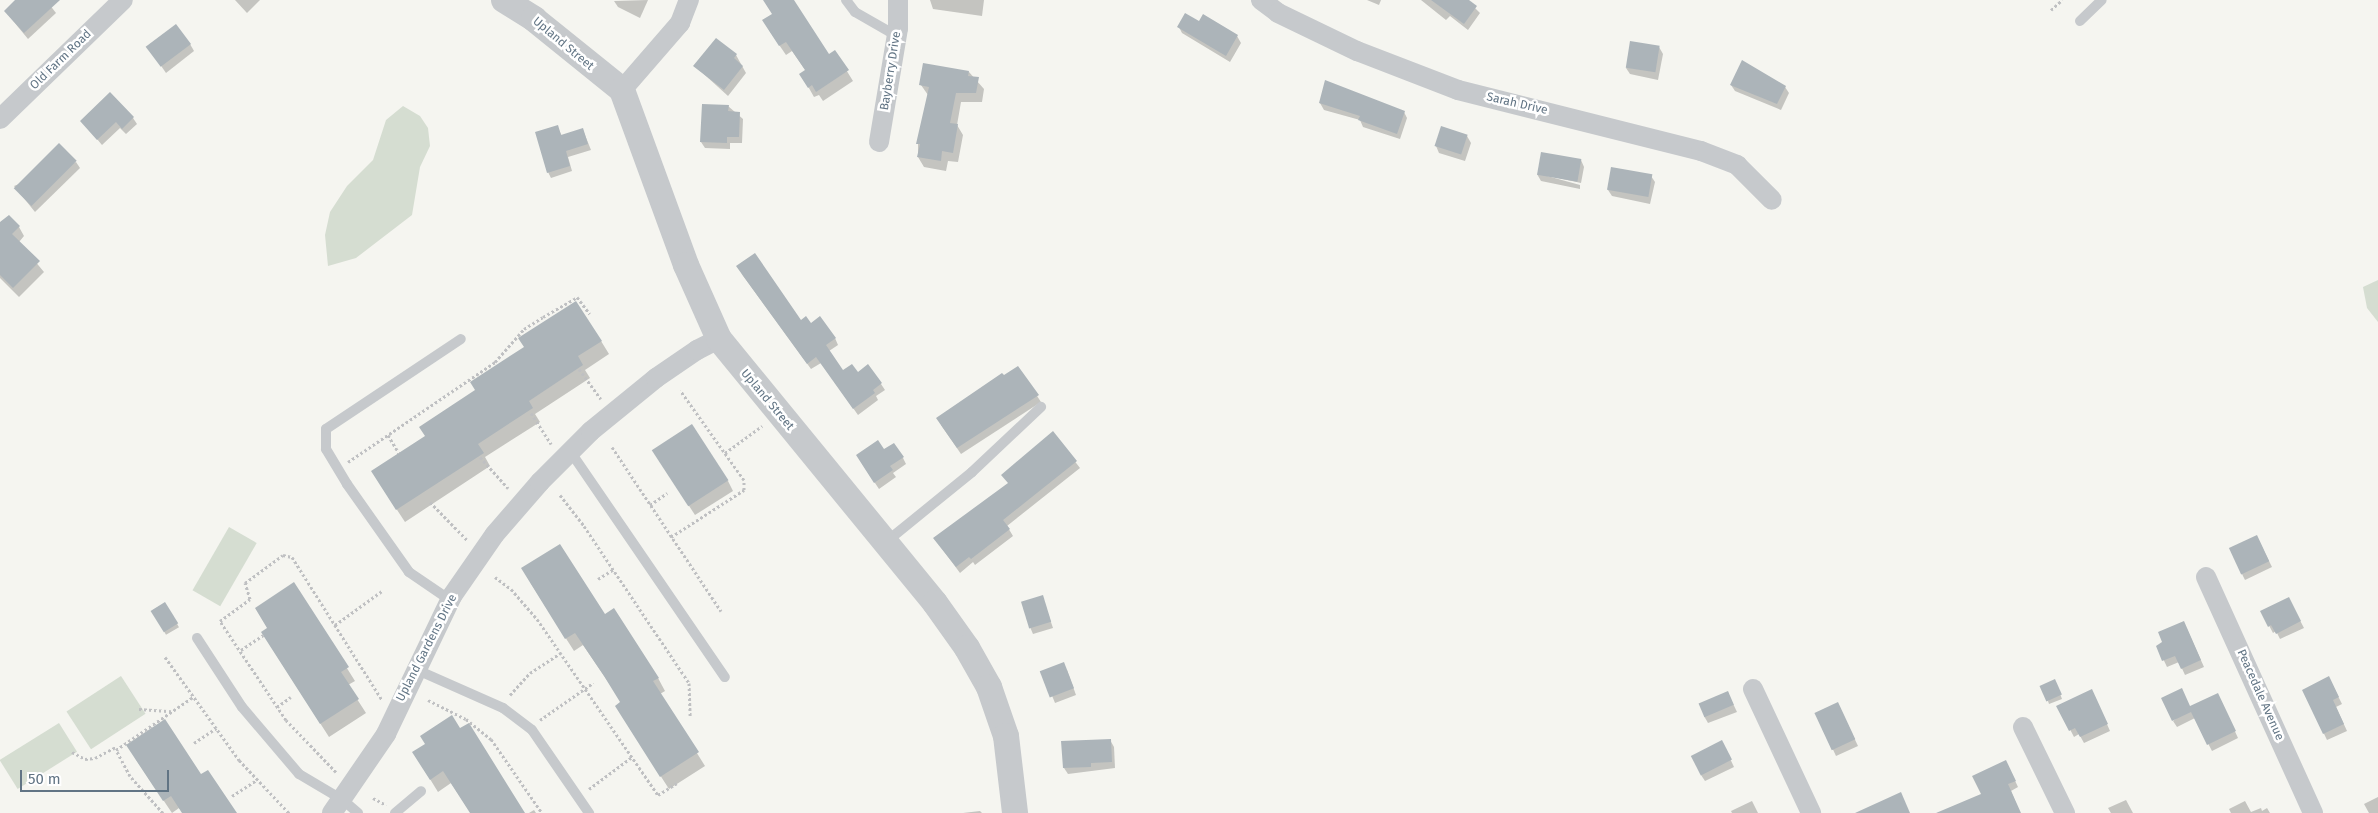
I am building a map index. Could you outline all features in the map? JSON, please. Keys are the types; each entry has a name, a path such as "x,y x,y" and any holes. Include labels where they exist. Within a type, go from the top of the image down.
{"street":[{"name":"Old Farm Road","path":"0,119 123,0"},
{"name":"Upland Street","path":"504,0 534,19 622,90 686,265 719,339 886,542 967,648 989,687 1006,736 1015,813"},
{"path":"622,90 680,23 689,0"},
{"name":"Bayberry Drive","path":"879,142 897,36 898,0"},
{"name":"Sarah Drive","path":"1261,0 1278,12 1357,50 1458,90 1701,151 1736,166 1772,200"},
{"name":"Upland Gardens Drive","path":"337,806 386,734 415,669 450,600 495,534 561,449 656,378 697,350 719,339"},
{"name":"Peacedale Avenue","path":"2206,576 2313,813"},
{"path":"1753,689 1811,813"},
{"path":"2023,726 2064,813"}],"lane":[{"path":"846,0 855,12 897,36"},
{"path":"2080,21 2102,0"},
{"path":"450,600 409,572 326,449 326,429 461,339"},
{"path":"886,542 972,472 1040,406"},
{"path":"561,449 725,677"},
{"path":"197,638 242,707 299,774 337,806 358,813"},
{"path":"415,669 500,707 532,730 589,813"},
{"path":"395,813 421,791"}],"path":[{"path":"2051,10 2062,0"},
{"path":"338,469 495,362 524,329 577,297 590,314"},
{"path":"579,368 602,401"},
{"path":"671,537 744,490 744,480 680,390"},
{"path":"530,413 561,449"},
{"path":"725,453 779,414"},
{"path":"388,435 399,453"},
{"path":"612,447 721,612"},
{"path":"480,457 511,492"},
{"path":"650,505 667,494"},
{"path":"560,495 614,568 689,683 690,716"},
{"path":"430,502 470,544"},
{"path":"341,777 277,707 220,621 250,599 245,583 283,555 292,557 383,703"},
{"path":"598,580 614,568"},
{"path":"495,577 511,589 537,619 658,795 677,783"},
{"path":"335,625 382,591"},
{"path":"240,650 263,635"},
{"path":"500,707 530,673 561,653"},
{"path":"165,656 193,697 257,780 289,813"},
{"path":"532,730 546,714 593,683"},
{"path":"72,752 79,758 95,758 193,697"},
{"path":"277,707 291,697"},
{"path":"428,700 466,719 491,739 542,813"},
{"path":"139,709 171,712"},
{"path":"194,743 216,728"},
{"path":"117,746 116,750 130,776 163,813"},
{"path":"578,797 632,757"},
{"path":"232,796 257,780"}],"shaded area":[{"path":"403,106 420,116 428,128 430,146 420,167 412,215 356,258 328,266 325,235 330,212 347,186 373,160 386,120"},
{"path":"2378,280 2378,322 2367,308 2363,287"},
{"path":"229,527 257,543 220,606 192,590"},
{"path":"121,676 146,714 91,749 66,711"},
{"path":"59,723 77,752 18,789 0,760"}],"building":[{"path":"15,0 60,0 24,33 4,11"},
{"path":"763,0 794,0 829,54 835,50 849,70 816,92 812,85 808,88 799,74 805,70 786,42 779,46 762,20 772,14"},
{"path":"1431,0 1469,0 1477,6 1464,24"},
{"path":"1185,13 1199,21 1203,14 1238,35 1226,56 1177,27"},
{"path":"176,24 191,44 161,67 146,47"},
{"path":"716,38 737,54 734,58 743,66 724,90 693,66"},
{"path":"1630,41 1660,46 1655,72 1626,68"},
{"path":"1742,60 1786,86 1777,104 1730,85"},
{"path":"923,63 969,71 968,76 979,77 976,93 956,93 950,123 958,124 953,153 942,151 941,161 917,157 920,144 916,144 929,87 919,85"},
{"path":"1325,80 1405,111 1397,134 1358,120 1360,116 1319,103"},
{"path":"110,92 134,117 122,129 116,122 97,140 80,121"},
{"path":"702,104 729,105 728,111 740,112 739,137 727,137 727,143 700,142"},
{"path":"558,125 561,135 583,128 588,144 566,151 570,166 547,173 535,132"},
{"path":"1441,126 1468,135 1461,155 1435,146"},
{"path":"59,143 77,161 31,206 14,188"},
{"path":"1541,152 1581,159 1577,182 1537,175"},
{"path":"1611,167 1652,174 1648,197 1607,190"},
{"path":"9,215 20,226 12,234 40,261 13,288 0,275 0,222"},
{"path":"755,253 801,320 806,316 811,323 820,316 836,338 826,345 843,370 852,364 858,372 868,364 882,383 873,390 875,393 853,409 816,357 807,364 736,266"},
{"path":"576,301 602,341 578,356 583,365 529,401 533,408 478,444 484,453 396,510 371,471 425,436 419,427 475,390 470,382 524,347 518,338"},
{"path":"1018,366 1039,395 957,448 936,418 1002,373 1004,375"},
{"path":"692,424 728,480 688,506 652,450"},
{"path":"1053,431 1077,461 1003,520 1010,529 971,559 969,557 956,567 933,538 1008,483 1001,475"},
{"path":"878,440 884,449 894,443 904,457 890,466 893,470 874,483 856,455"},
{"path":"2257,535 2269,561 2241,574 2229,548"},
{"path":"560,544 605,614 614,608 659,678 653,681 699,752 660,777 615,706 620,702 604,676 575,633 565,639 521,568"},
{"path":"294,582 349,667 341,672 359,699 320,724 261,632 267,628 255,608"},
{"path":"1043,595 1051,622 1029,629 1021,602"},
{"path":"2289,597 2301,621 2276,634 2271,625 2268,627 2260,611"},
{"path":"165,602 178,623 164,632 151,611"},
{"path":"2184,621 2201,660 2181,669 2175,656 2162,661 2156,646 2162,642 2158,632"},
{"path":"1064,662 1074,688 1050,697 1040,671"},
{"path":"2329,676 2339,697 2333,700 2344,724 2323,734 2302,690"},
{"path":"2055,679 2062,695 2046,701 2039,686"},
{"path":"2182,688 2190,706 2218,693 2236,731 2207,745 2191,712 2172,721 2161,698"},
{"path":"2092,689 2108,724 2080,737 2075,728 2069,731 2056,706"},
{"path":"1728,691 1734,705 1704,717 1699,704"},
{"path":"1838,702 1855,739 1832,750 1814,713"},
{"path":"452,715 460,728 469,723 525,813 470,813 443,771 430,780 412,752 425,744 420,736"},
{"path":"165,719 201,774 208,770 237,813 182,813 171,796 163,801 126,745"},
{"path":"1111,739 1112,762 1091,763 1091,767 1063,768 1061,741"},
{"path":"1722,740 1732,760 1701,775 1691,756"},
{"path":"2006,760 2016,781 2008,784 2021,813 1936,813 1981,794 1972,776"},
{"path":"1901,792 1910,813 1855,813"}]}
